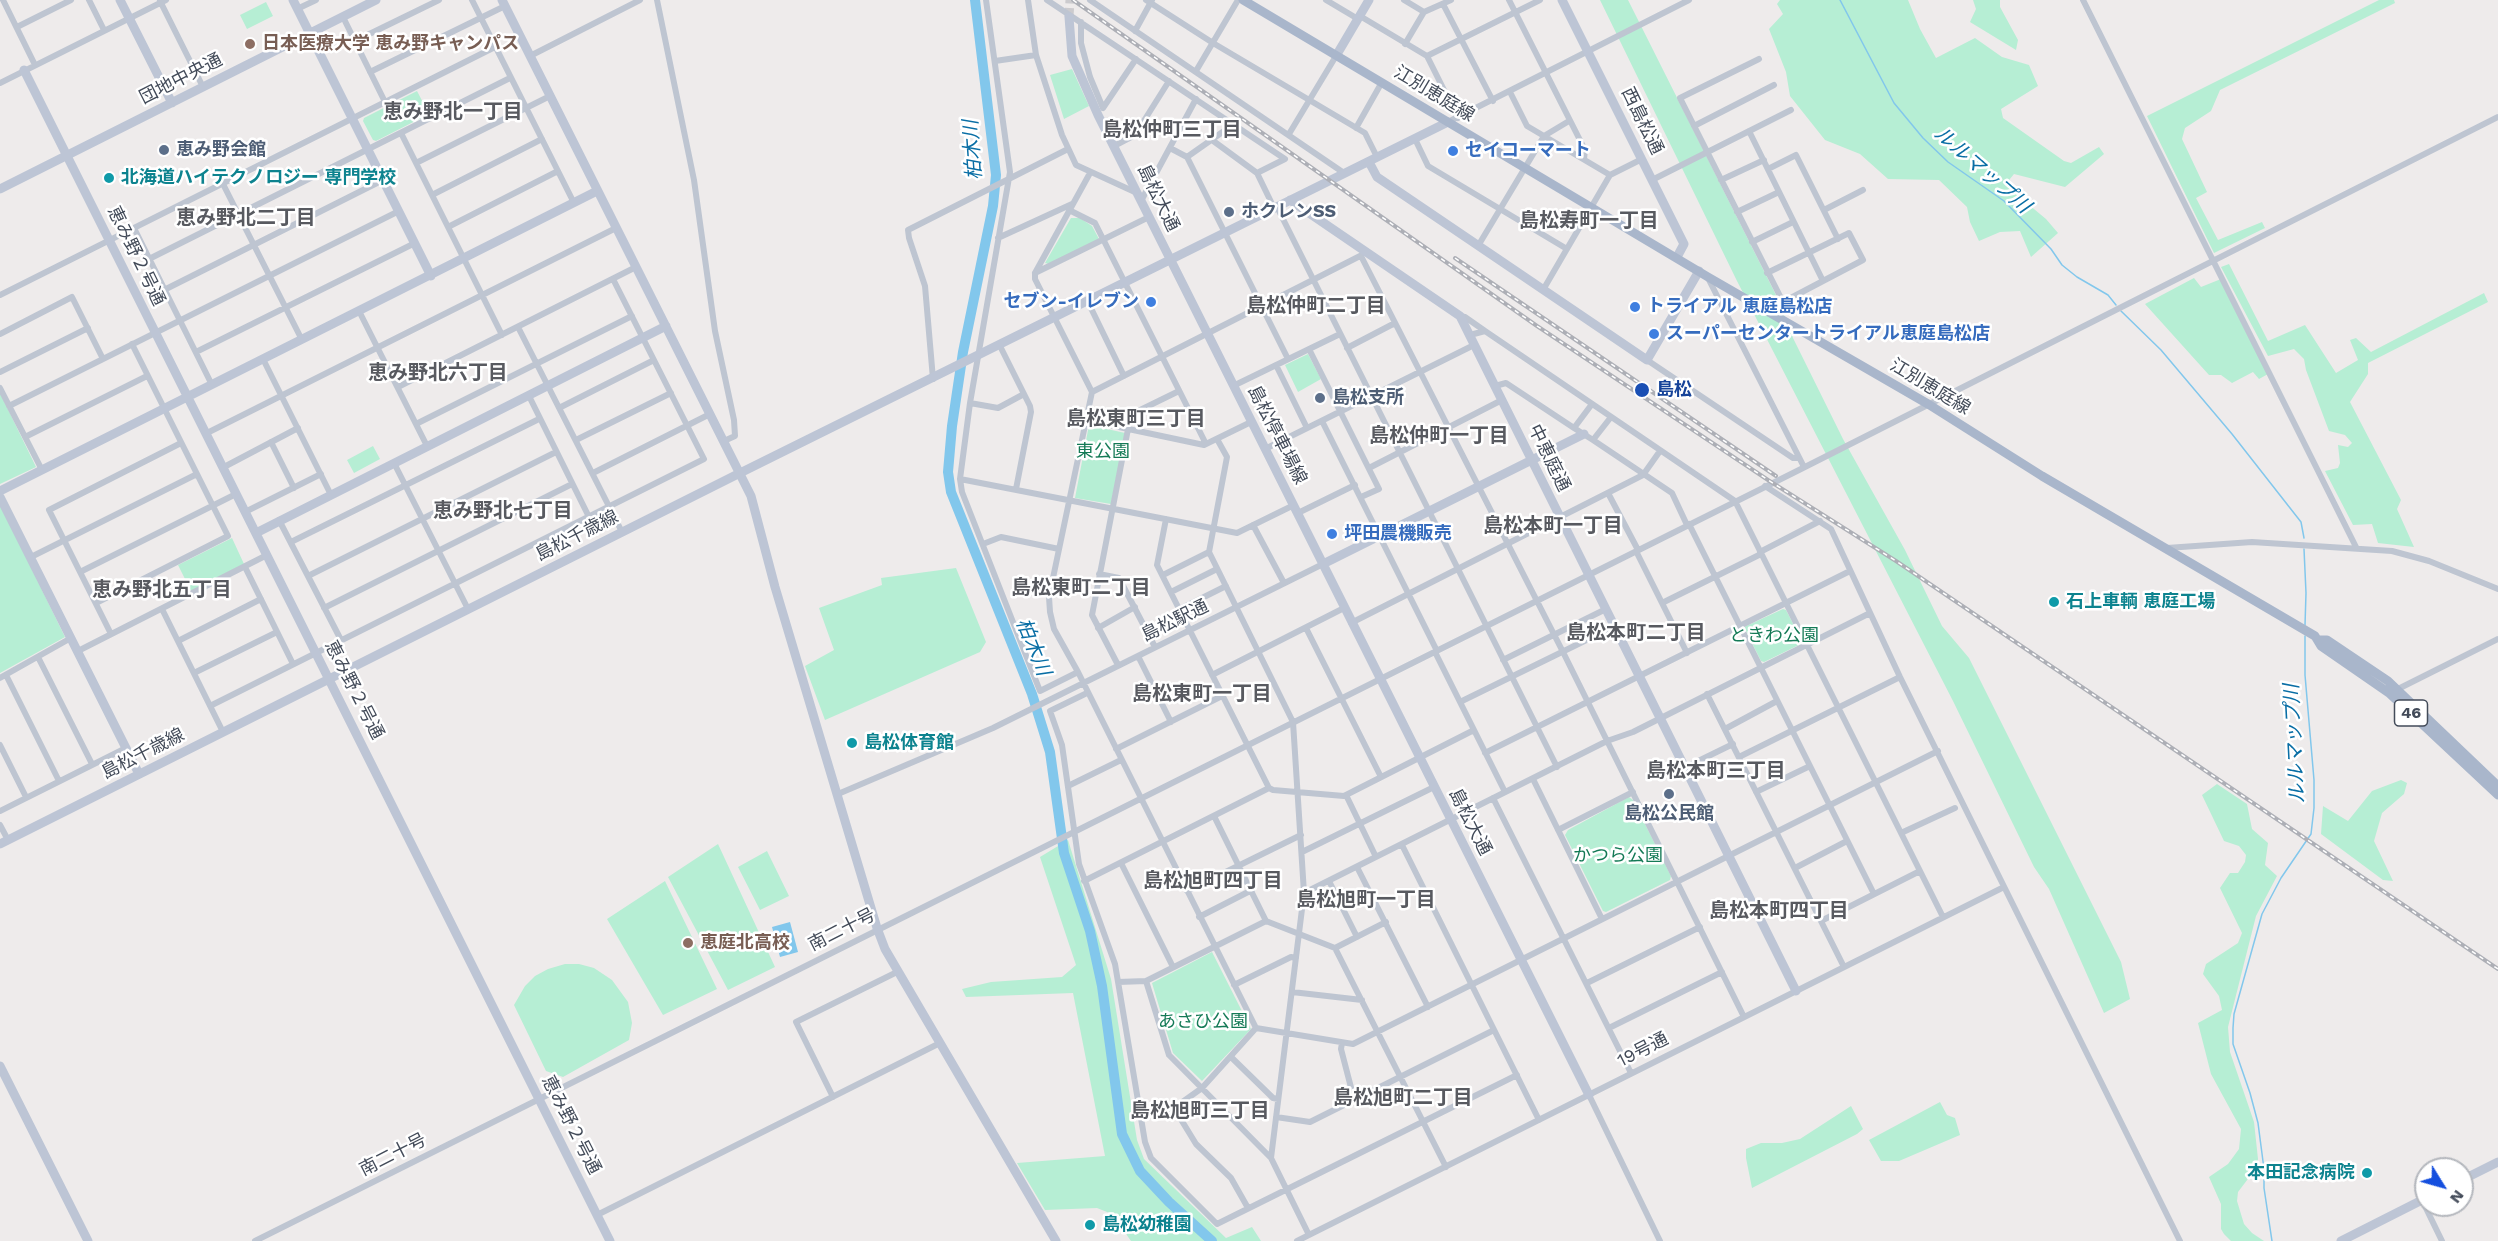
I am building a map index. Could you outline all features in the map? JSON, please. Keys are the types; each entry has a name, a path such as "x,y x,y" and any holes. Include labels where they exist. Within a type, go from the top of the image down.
{"main road":[{"name":"江別恵庭線","path":"1243,0 1703,274 1928,404 2042,476 2317,638 2327,640 2393,691 2498,786"},
{"name":"江別恵庭線","path":"2393,691 2498,795"}],"street":[{"path":"3,0 35,65"},
{"path":"17,27 71,0"},
{"path":"89,0 104,30"},
{"path":"120,0 172,103"},
{"path":"292,0 431,276"},
{"path":"297,9 316,0"},
{"name":"団地中央通","path":"0,189 376,0"},
{"path":"355,42 439,0"},
{"path":"472,0 574,203"},
{"path":"530,56 640,0"},
{"path":"657,0 696,191 716,331 734,420 735,436 724,441"},
{"path":"986,0 1010,172 1005,182 998,238 976,357 960,479 962,492 1040,691 1078,672"},
{"path":"1028,0 1035,55 1068,149 1076,165 1139,197 1170,148 1196,99"},
{"path":"1047,0 1285,159 1257,173"},
{"path":"1090,0 1196,70 1344,173"},
{"path":"1196,70 1238,0"},
{"path":"1326,0 1427,56 1458,118"},
{"path":"1289,135 1369,0"},
{"path":"1404,0 1424,12"},
{"path":"1405,44 1424,12 1451,0"},
{"path":"1509,0 1585,150 1584,159"},
{"path":"1427,56 1540,0"},
{"name":"西島松通","path":"1563,0 1684,244 1677,257"},
{"path":"1170,259 1493,101 1689,0"},
{"path":"2083,0 2356,547"},
{"path":"0,83 162,1 203,87"},
{"path":"1135,31 1150,1 1213,43 1356,128 1365,134 1377,177 1793,458 1798,458"},
{"path":"370,72 481,17 503,3 751,496 775,587 877,928 897,972 1056,1241"},
{"path":"1443,4 1493,101"},
{"path":"343,17 385,102"},
{"name":"島松大通","path":"1069,17 1072,56 1101,111 1114,146 1170,259"},
{"path":"1082,22 1084,55 1101,111"},
{"path":"0,295 495,47"},
{"path":"995,61 1035,55"},
{"path":"1101,111 1136,59"},
{"path":"1759,59 1680,98 1783,302"},
{"name":"恵み野２号通","path":"24,70 245,512 601,1213 610,1241"},
{"path":"148,258 510,78"},
{"path":"1114,146 1135,135 1169,81"},
{"path":"1356,128 1382,82"},
{"path":"1694,126 1774,86"},
{"path":"1510,92 1527,126 1610,175"},
{"path":"416,163 550,96"},
{"path":"1652,180 1791,110"},
{"name":"南二十号","path":"255,1241 877,928 1804,468 2498,117"},
{"path":"1478,246 1544,136 1569,121"},
{"path":"1187,157 1234,124"},
{"path":"1749,131 1823,281"},
{"path":"401,133 502,335"},
{"path":"432,195 542,139"},
{"path":"1415,139 1428,166 1567,249"},
{"path":"1212,140 1257,173 1557,767"},
{"path":"1170,148 1187,157 1288,359"},
{"path":"933,379 926,286 908,230 1068,149"},
{"path":"1768,169 1796,155 1838,239"},
{"path":"1543,290 1610,175 1642,159"},
{"path":"1721,180 1764,160"},
{"path":"448,227 558,171"},
{"path":"1090,173 1035,273 1035,279 1092,392 1049,597 1050,612 1054,629 1078,672 1256,1028"},
{"path":"165,290 383,180"},
{"path":"223,184 302,340"},
{"path":"1824,210 1863,190"},
{"path":"0,490 597,191"},
{"path":"1737,212 1779,192"},
{"name":"中恵庭通","path":"1290,200 1363,254 1460,316 1796,991"},
{"path":"998,238 1071,207"},
{"path":"1071,207 1095,223 1206,444"},
{"path":"9,406 399,211"},
{"path":"1035,273 1149,217"},
{"path":"1752,242 1793,222"},
{"path":"134,228 212,385"},
{"path":"207,433 616,228"},
{"path":"1767,273 1849,233 1863,260 1783,302 1777,315"},
{"path":"196,352 415,243"},
{"path":"1092,392 1363,254 1395,323 1563,652 1744,1017"},
{"name":"島松千歳線","path":"4,842 740,473 1055,319 1170,259"},
{"name":"島松停車場線","path":"1170,259 1323,564"},
{"path":"398,387 636,267"},
{"path":"1647,360 1703,274 1804,468"},
{"path":"210,706 704,459 613,279"},
{"path":"0,334 72,297 103,359"},
{"path":"1088,302 1124,376"},
{"path":"359,311 427,446"},
{"path":"416,424 632,315"},
{"path":"1460,316 1465,317 1735,501 1943,917"},
{"path":"1347,348 1395,323"},
{"path":"256,533 666,326"},
{"path":"518,327 622,532"},
{"path":"0,372 88,328"},
{"path":"1470,335 1485,331"},
{"path":"1233,386 1340,334"},
{"path":"96,603 228,536 132,344"},
{"path":"1265,449 1474,345"},
{"path":"1000,346 1031,412 1016,489"},
{"path":"1309,349 1379,489 1361,497"},
{"path":"263,359 331,495"},
{"path":"560,408 654,360"},
{"path":"1276,365 1307,428"},
{"path":"25,437 147,376"},
{"path":"1495,386 1506,382 1672,493 1874,894"},
{"path":"0,388 42,470"},
{"path":"1118,665 1092,615 1128,429 1132,414 1179,391"},
{"path":"576,440 670,393"},
{"path":"970,403 998,408 1024,394"},
{"path":"529,396 589,517"},
{"path":"1369,468 1502,400"},
{"path":"1574,428 1592,404"},
{"path":"593,473 710,414"},
{"path":"1593,440 1611,417"},
{"path":"291,542 539,418"},
{"path":"1086,420 1206,444 1251,422"},
{"path":"1322,421 1380,534 1505,792"},
{"path":"224,466 298,428"},
{"path":"1323,564 1584,434"},
{"path":"1217,439 1227,457 1209,552 1293,722 1299,793 1304,893 1271,1158"},
{"path":"271,442 294,488"},
{"path":"111,634 49,510 181,443"},
{"path":"1352,623 1643,474 1660,451"},
{"path":"308,576 556,452"},
{"path":"394,463 468,609"},
{"path":"31,557 196,474"},
{"path":"245,512 321,474"},
{"path":"960,479 1237,533 1355,485"},
{"path":"324,608 572,484"},
{"path":"1765,486 1831,529 1900,677 2180,1241"},
{"path":"1608,493 1687,653"},
{"path":"80,572 236,494"},
{"path":"0,497 139,774"},
{"path":"1166,519 1157,565 1269,788"},
{"path":"279,520 341,640"},
{"path":"1662,603 1820,522"},
{"path":"1253,525 1284,583"},
{"path":"983,544 1001,537 1059,549"},
{"path":"2164,548 2252,542 2392,551 2429,561 2498,589"},
{"path":"1163,575 1209,552"},
{"path":"78,651 267,555"},
{"name":"島松大通","path":"1323,564 1589,1095"},
{"name":"島松駅通","path":"838,794 1018,716 1323,564"},
{"path":"245,567 293,664"},
{"path":"1172,592 1217,569"},
{"path":"1485,753 1850,571"},
{"path":"1099,574 1119,578 1155,647"},
{"path":"1180,609 1226,586"},
{"path":"178,641 261,599"},
{"path":"1098,628 1135,607"},
{"path":"1212,675 1344,608"},
{"path":"162,609 223,732"},
{"path":"1503,660 1606,609"},
{"path":"1304,893 1607,741 1660,718 1870,613"},
{"path":"1460,702 1615,627"},
{"path":"1306,628 1381,777"},
{"path":"194,673 277,632"},
{"path":"59,781 3,677 71,638"},
{"path":"2393,691 2498,639"},
{"path":"1138,656 1171,722"},
{"path":"38,657 92,764"},
{"path":"1739,757 1900,677"},
{"path":"1087,693 1050,711 1062,745 1068,786 1070,832 1084,882 1115,964 1140,1115 1151,1158 1217,1224 1517,1075"},
{"path":"1707,694 1844,967"},
{"path":"1116,749 1222,696"},
{"path":"1725,729 1777,702"},
{"path":"1084,882 1269,788 1299,793 1346,795 1474,730"},
{"path":"1686,767 1732,744"},
{"path":"0,745 26,797"},
{"path":"0,811 126,748"},
{"path":"1256,1028 1353,1044 1938,751"},
{"path":"1068,786 1121,760"},
{"path":"1756,792 1809,766"},
{"path":"1533,779 1602,919"},
{"path":"1302,852 1434,787"},
{"path":"1558,830 1633,792"},
{"path":"1346,795 1376,857"},
{"path":"1493,798 1631,1073"},
{"path":"1901,833 1954,808"},
{"path":"1214,816 1266,921 1335,948 1446,1167"},
{"path":"0,825 4,842"},
{"path":"1187,891 1301,835"},
{"path":"1795,868 1847,841"},
{"path":"1402,845 1539,1120"},
{"path":"1121,863 1173,967"},
{"path":"1357,867 1428,1006"},
{"path":"1821,921 1920,871"},
{"path":"1329,880 1357,937"},
{"name":"19号通","path":"1297,1241 2004,887"},
{"path":"1199,917 1251,890"},
{"path":"1119,982 1146,981 1266,921"},
{"path":"1335,948 1386,922"},
{"path":"1587,983 1700,927"},
{"path":"1234,985 1291,957 1296,958"},
{"path":"833,1097 796,1022 897,972"},
{"path":"1609,1028 1722,972"},
{"path":"1146,981 1169,1055 1271,1158 1308,1235"},
{"path":"1292,992 1362,1000"},
{"path":"1140,1115 1174,1108 1202,1088 1256,1028"},
{"path":"1276,1117 1310,1122 1494,1030"},
{"path":"601,1213 940,1042"},
{"path":"1341,1043 1354,1099"},
{"path":"1231,1057 1273,1098 1278,1099"},
{"path":"0,1066 88,1241"},
{"path":"1589,1095 1660,1241"},
{"path":"1174,1108 1196,1144 1231,1178 1248,1208"},
{"path":"2474,1174 2498,1162"},
{"path":"2341,1241 2414,1204"},
{"path":"2432,1217 2442,1241"}],"green space":[{"path":"1600,0 1628,0 1778,299 1793,338 1843,439 1905,550 1942,626 1969,658 2121,962 2130,999 2104,1013 2049,889 2034,867 1953,701 1737,281"},
{"path":"1780,0 1908,0 1920,29 1936,58 1975,38 2002,57 2029,65 2038,86 2001,109 2003,118 2064,161 2071,163 2099,147 2104,154 2065,187 2014,174 2005,185 2046,219 2058,233 2031,257 2020,231 2000,232 1979,241 1970,222 1967,207 1939,180 1888,179 1860,154 1825,140 1790,96 1786,72 1769,29 1783,14 1777,4"},
{"path":"1973,0 2000,0 2000,7 2018,40 2016,50 1970,22 1976,9"},
{"path":"2379,0 2394,0 2395,3 2220,90 2211,111 2185,128 2182,139 2207,192 2196,198 2218,240 2262,222 2265,228 2214,253 2147,116"},
{"path":"266,2 273,16 247,29 240,15"},
{"path":"1072,69 1089,106 1064,119 1050,75"},
{"path":"417,91 429,114 376,141 373,140 363,121 364,118"},
{"path":"1071,218 1080,218 1092,226 1099,239 1049,264 1045,263"},
{"path":"2229,264 2268,341 2305,325 2336,373 2358,360 2350,340 2356,338 2371,352 2484,293 2488,302 2368,363 2368,374 2350,402 2401,500 2397,509 2414,547 2378,543 2372,524 2353,525 2325,471 2338,468 2340,463 2338,445 2348,447 2352,443 2345,435 2329,431 2304,359 2294,349 2268,356 2221,267"},
{"path":"2194,278 2201,287 2221,279 2268,374 2259,379 2253,372 2232,383 2221,375 2209,375 2145,304"},
{"path":"1308,354 1321,379 1298,392 1285,365"},
{"path":"0,393 36,467 0,484"},
{"name":"東公園","path":"1089,425 1125,433 1111,504 1075,498"},
{"path":"373,446 380,459 354,473 347,460"},
{"path":"0,504 65,637 0,673"},
{"path":"232,538 244,564 191,591 178,565"},
{"path":"956,568 986,642 980,652 825,720 805,666 834,650 819,608 882,585 881,578"},
{"name":"ときわ公園","path":"1783,609 1786,610 1803,643 1764,662 1761,661 1744,627"},
{"path":"2401,780 2407,783 2404,794 2382,813 2374,841 2393,881 2383,880 2321,834 2323,806 2348,821 2372,791"},
{"path":"2217,784 2247,804 2252,829 2268,843 2265,865 2277,876 2256,916 2228,1027 2230,1052 2254,1122 2258,1159 2257,1167 2238,1192 2237,1201 2244,1224 2264,1241 2231,1241 2224,1234 2221,1229 2221,1204 2209,1177 2228,1164 2239,1149 2241,1129 2211,1074 2198,1023 2222,1010 2219,996 2203,974 2206,964 2238,943 2242,933 2220,888 2230,873 2238,873 2245,862 2246,855 2239,846 2224,841 2202,795"},
{"name":"かつら公園","path":"1629,797 1633,800 1671,876 1670,880 1606,912 1603,911 1565,835 1568,830"},
{"path":"1068,840 1111,979 1137,1140 1144,1159 1226,1238 1252,1227 1261,1241 1131,1241 1112,1214 1097,1208 1045,1210 1017,1163 1105,1156 1073,993 966,997 962,989 991,982 1062,977 1076,965 1040,857"},
{"path":"718,844 775,967 728,990 668,877"},
{"path":"767,851 789,896 760,910 738,867"},
{"path":"665,881 717,989 663,1015 607,919"},
{"name":"あさひ公園","path":"1212,952 1251,1029 1202,1081 1173,1053 1152,983"},
{"path":"565,964 579,964 594,968 612,980 628,1002 632,1023 629,1040 563,1077 546,1071 514,1005 525,986 535,976"},
{"path":"1940,1102 1947,1115 1955,1118 1960,1135 1899,1161 1881,1161 1869,1140"},
{"path":"1851,1106 1863,1129 1857,1134 1752,1188 1746,1149 1761,1143 1782,1143 1800,1139"}],"water":[{"path":"790,922 798,952 780,957 772,927"}],"waterway":[{"name":"柏木川","path":"975,0 996,175 993,206 963,352 952,426 948,472 951,492 1032,694 1050,752 1064,853 1090,931 1102,986 1122,1134 1140,1171 1169,1202 1212,1241"},
{"name":"ルルマップ川","path":"1840,0 1894,103 1923,138 1948,162 2004,201 2051,249 2062,265 2077,277 2108,295 2116,305"},
{"name":"ルルマップ川","path":"2121,311 2161,350 2232,434 2301,522 2304,538"},
{"name":"ルルマップ川","path":"2304,549 2305,625"},
{"name":"ルルマップ川","path":"2272,1241 2258,1123 2233,1044 2233,1028 2234,1014 2262,914 2281,878 2311,834 2314,780 2305,675 2305,636"}],"tunnel":[{"path":"1069,17 1070,0"}],"railway":[{"path":"1073,0 1537,326 1768,480 1896,561 2498,969"},
{"path":"1455,258 1776,476"}],"place":[{"name":"日本医療大学 恵み野キャンパス","path":"250,44"},
{"name":"恵み野会館","path":"164,150"},
{"name":"セイコーマート","path":"1453,151"},
{"name":"北海道ハイテクノロジー 専門学校","path":"109,178"},
{"name":"ホクレンSS","path":"1229,212"},
{"name":"セブン-イレブン","path":"1151,302"},
{"name":"トライアル 恵庭島松店","path":"1635,307"},
{"name":"スーパーセンタートライアル恵庭島松店","path":"1654,334"},
{"name":"島松","path":"1642,390"},
{"name":"島松支所","path":"1320,398"},
{"name":"坪田農機販売","path":"1332,534"},
{"name":"石上車輌 恵庭工場","path":"2054,602"},
{"name":"島松体育館","path":"852,743"},
{"name":"島松公民館","path":"1669,794"},
{"name":"恵庭北高校","path":"688,943"},
{"name":"本田記念病院","path":"2367,1173"},
{"name":"島松幼稚園","path":"1090,1225"}],"district":[{"name":"恵み野北一丁目","path":"453,112"},
{"name":"島松仲町三丁目","path":"1172,130"},
{"name":"恵み野北二丁目","path":"246,218"},
{"name":"島松寿町一丁目","path":"1589,221"},
{"name":"島松仲町二丁目","path":"1316,306"},
{"name":"恵み野北六丁目","path":"438,373"},
{"name":"島松東町三丁目","path":"1136,419"},
{"name":"島松仲町一丁目","path":"1439,436"},
{"name":"恵み野北七丁目","path":"503,511"},
{"name":"島松本町一丁目","path":"1553,526"},
{"name":"島松東町二丁目","path":"1081,588"},
{"name":"恵み野北五丁目","path":"162,590"},
{"name":"島松本町二丁目","path":"1636,633"},
{"name":"島松東町一丁目","path":"1202,694"},
{"name":"島松本町三丁目","path":"1716,771"},
{"name":"島松旭町四丁目","path":"1213,881"},
{"name":"島松旭町一丁目","path":"1366,900"},
{"name":"島松本町四丁目","path":"1779,911"},
{"name":"島松旭町二丁目","path":"1403,1098"},
{"name":"島松旭町三丁目","path":"1200,1111"}]}
